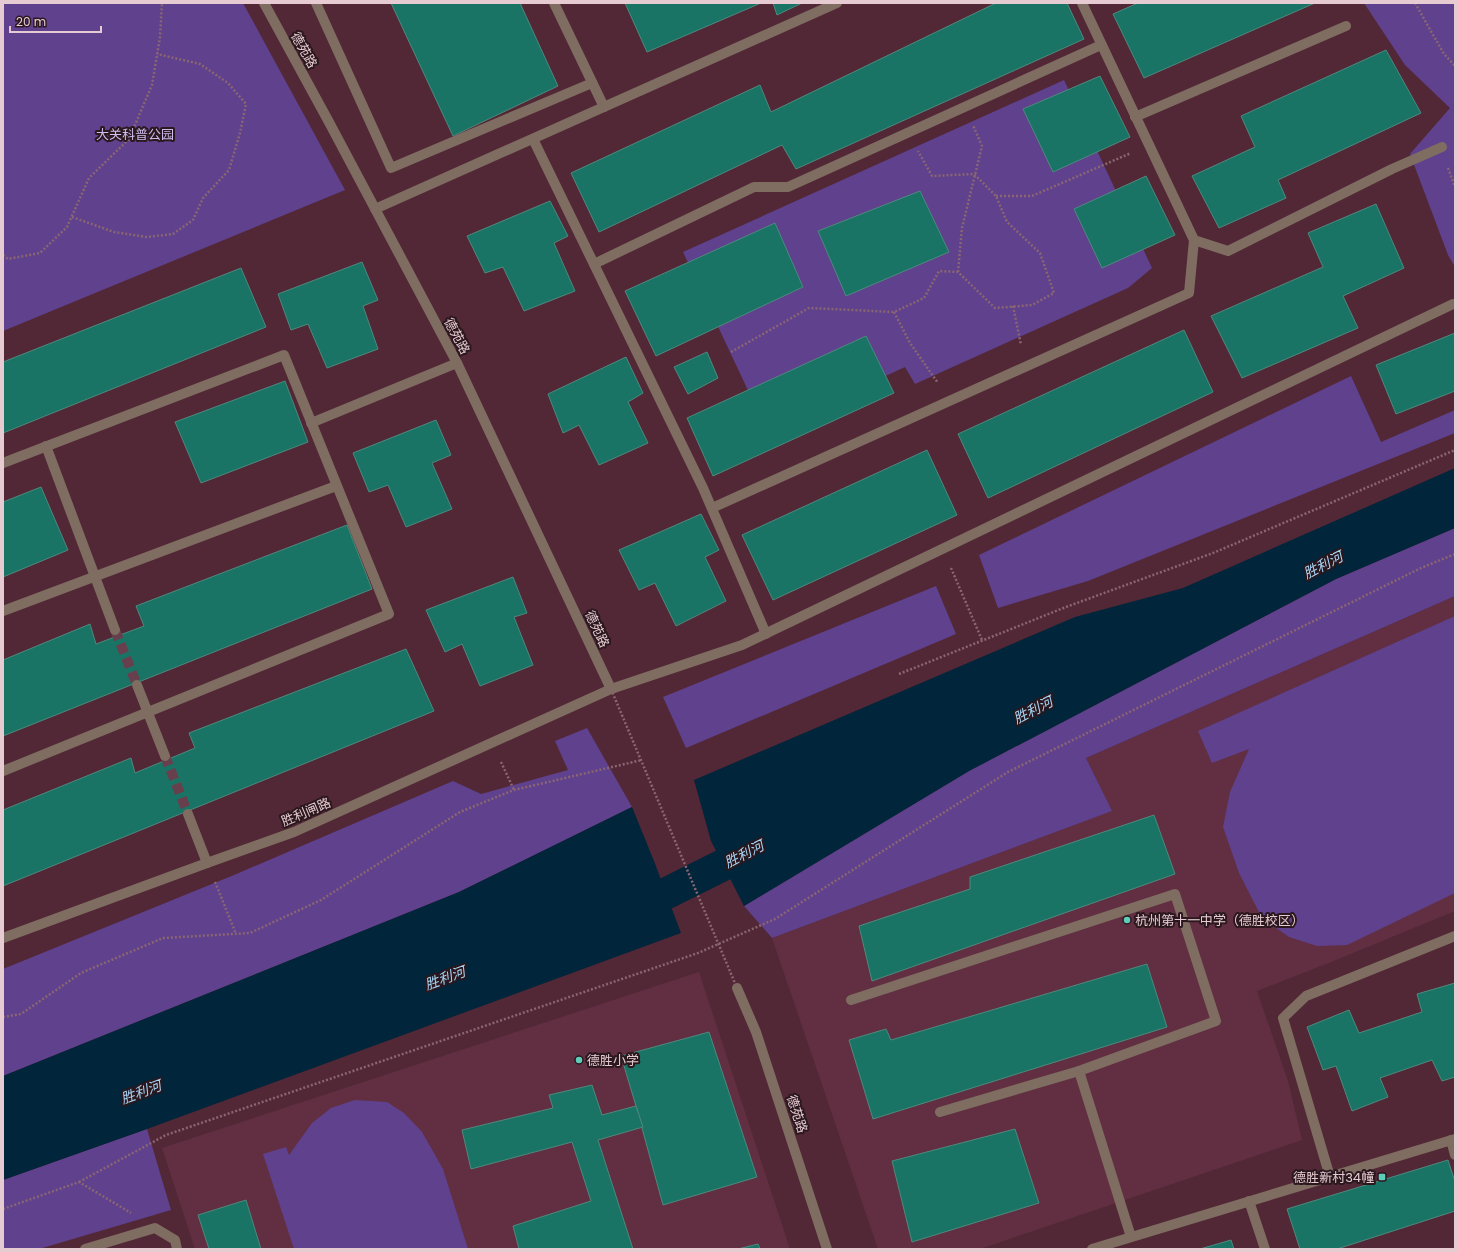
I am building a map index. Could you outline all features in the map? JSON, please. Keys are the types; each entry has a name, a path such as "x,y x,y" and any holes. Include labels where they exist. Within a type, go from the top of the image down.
{"street":[{"name":"德苑路","path":"264,3 376,209 457,364 611,689"},
{"path":"316,3 391,168 592,83"},
{"path":"554,3 604,107"},
{"path":"376,209 837,3"},
{"path":"712,508 1189,293 1194,240 1082,3"},
{"path":"1135,117 1346,26"},
{"path":"594,264 754,187 788,187 1101,45"},
{"path":"533,139 712,508 766,634"},
{"path":"1194,240 1228,251 1392,169 1442,147"},
{"name":"胜利闸路","path":"3,938 207,862 294,832 611,689 742,645 1453,304"},
{"path":"3,463 284,355 388,614 3,771"},
{"path":"311,423 457,364"},
{"path":"46,446 115,630"},
{"path":"3,611 336,486"},
{"path":"137,685 165,756"},
{"path":"188,814 207,862"},
{"path":"851,1000 1175,894 1216,1021 1079,1071 940,1112"},
{"path":"1330,1177 1283,1018 1306,996 1455,936"},
{"name":"德苑路","path":"738,988 756,1032 827,1249"},
{"path":"1079,1071 1131,1237"},
{"path":"1092,1249 1453,1140 1455,1155"},
{"path":"1249,1201 1264,1249"},
{"path":"85,1249 155,1228 175,1240 177,1249"}],"path":[{"path":"3,255 8,259 40,252 67,227 89,178 129,139 152,85 160,37 162,3"},
{"path":"1416,3 1444,54 1455,66"},
{"path":"72,217 114,232 147,237 173,234 193,220 203,198 229,170 240,133 246,104 228,83 200,64 157,54"},
{"path":"958,272 962,228 982,146 965,107"},
{"path":"730,352 809,308 894,312 924,298 939,271 958,272 995,308 1032,305 1054,293 1040,252 1007,222 996,196 974,174 932,176 907,133"},
{"path":"996,196 1032,196 1149,145"},
{"path":"1013,306 1025,366"},
{"path":"894,312 910,343 951,400"},
{"path":"899,674 1066,607 1213,553 1455,450"},
{"path":"943,549 982,640"},
{"path":"3,1209 79,1182 166,1135 698,953 775,919 1008,772 1421,568 1455,554"},
{"path":"611,689 738,988"},
{"path":"492,743 514,790"},
{"path":"3,1017 21,1014 81,973 163,938 250,933 321,900 460,812 514,790 642,760"},
{"path":"207,862 236,934"},
{"path":"79,1182 155,1228"}],"shaded area":[{"name":"杭州第十一中学（德胜校区）","path":"1455,596 1455,911 1257,991 1288,1081 1302,1140 980,1249 878,1249 772,938 1111,811 1086,758"},
{"name":"德胜小学","path":"699,972 790,1249 195,1249 162,1148"}],"green space":[{"name":"大关科普公园","path":"3,3 243,3 345,190 3,331"},
{"path":"1364,3 1455,3 1455,267 1448,255 1410,154 1450,108 1405,65"},
{"path":"1064,80 1152,268 1128,288 915,384 905,367 767,431 683,252"},
{"path":"1351,376 1381,442 1455,410 1455,433 1088,581 998,608 979,555"},
{"path":"1455,528 1455,596 1086,758 1112,811 772,938 744,906 969,771 1336,579"},
{"path":"936,586 956,634 686,748 663,697"},
{"path":"1455,616 1455,893 1347,945 1317,946 1289,937 1262,918 1239,873 1223,827 1230,792 1249,749 1212,763 1198,731"},
{"path":"587,728 632,807 459,892 3,1076 3,969 234,875 453,781 481,794 568,770 555,741"},
{"path":"355,1100 387,1102 404,1113 422,1132 443,1169 468,1249 294,1249 263,1154 286,1147 289,1155 312,1123 331,1108"},
{"path":"147,1129 171,1210 39,1249 3,1249 3,1180"}],"water":[{"path":"1455,468 1455,528 1336,579 969,771 744,906 711,841 694,780 1075,617 1183,588"},
{"path":"632,807 681,933 147,1129 3,1180 3,1076 459,892"}],"building":[{"path":"391,3 520,3 558,86 453,136"},
{"path":"625,3 761,3 647,52"},
{"path":"773,3 802,3 777,15"},
{"path":"996,3 1067,3 1084,39 796,169 782,145 599,232 571,173 760,85 771,112"},
{"path":"1138,3 1315,3 1144,78 1113,14"},
{"path":"1386,50 1421,113 1278,180 1286,198 1219,228 1192,176 1255,147 1241,116"},
{"path":"1100,76 1130,137 1053,172 1023,109"},
{"path":"1146,176 1175,235 1102,268 1074,209"},
{"path":"920,191 949,252 846,296 818,231"},
{"path":"550,201 568,236 554,243 575,291 524,311 503,267 485,273 467,236"},
{"path":"1376,204 1404,268 1343,296 1358,328 1242,378 1211,316 1323,267 1308,233"},
{"path":"775,223 803,287 656,356 625,291"},
{"path":"362,262 378,300 363,306 378,349 327,368 308,324 291,330 278,294"},
{"path":"241,268 266,327 3,433 3,362"},
{"path":"1184,330 1213,392 988,498 958,434"},
{"path":"1455,333 1455,391 1396,414 1376,365"},
{"path":"866,336 894,393 713,476 687,418"},
{"path":"707,352 718,378 688,394 674,367"},
{"path":"626,357 643,393 628,402 648,443 599,465 579,425 563,433 548,394"},
{"path":"285,381 308,442 201,483 175,422"},
{"path":"436,420 451,455 432,463 452,509 406,527 388,485 369,492 353,453"},
{"path":"927,450 957,515 773,600 742,535"},
{"path":"41,487 68,550 3,577 3,502"},
{"path":"701,514 719,550 705,557 726,601 676,626 655,583 639,590 619,550"},
{"path":"347,525 372,589 3,736 3,660 90,624 96,644 144,626 136,606"},
{"path":"513,577 527,613 514,617 533,665 480,686 462,644 445,652 426,610"},
{"path":"406,649 434,711 3,886 3,810 131,758 135,773 195,748 189,733"},
{"path":"1154,815 1175,874 872,981 859,926 970,889 970,877"},
{"path":"1147,964 1167,1027 873,1119 849,1040 886,1029 891,1040"},
{"path":"1455,983 1455,1077 1442,1081 1432,1060 1380,1078 1388,1097 1352,1111 1336,1066 1323,1070 1307,1027 1349,1010 1359,1033 1422,1012 1417,994"},
{"path":"709,1032 757,1177 663,1205 621,1056"},
{"path":"592,1085 602,1115 636,1106 643,1127 598,1140 633,1249 519,1249 513,1226 591,1201 572,1142 471,1169 462,1130 553,1108 549,1095"},
{"path":"1015,1129 1039,1203 912,1242 892,1161"},
{"path":"1448,1160 1455,1182 1455,1211 1337,1249 1300,1249 1287,1209"},
{"path":"246,1200 261,1249 209,1249 198,1215"},
{"path":"1231,1240 1234,1249 1200,1249"},
{"path":"758,1244 760,1249 738,1249"}],"waterway":[{"name":"胜利河","path":"626,910 647,903 763,845"}],"tunnel":[{"path":"115,630 137,685"},
{"path":"165,756 188,814"}],"place":[{"name":"杭州第十一中学（德胜校区）","path":"1127,920"},
{"name":"德胜小学","path":"579,1060"},
{"name":"德胜新村34幢","path":"1382,1177"}]}
